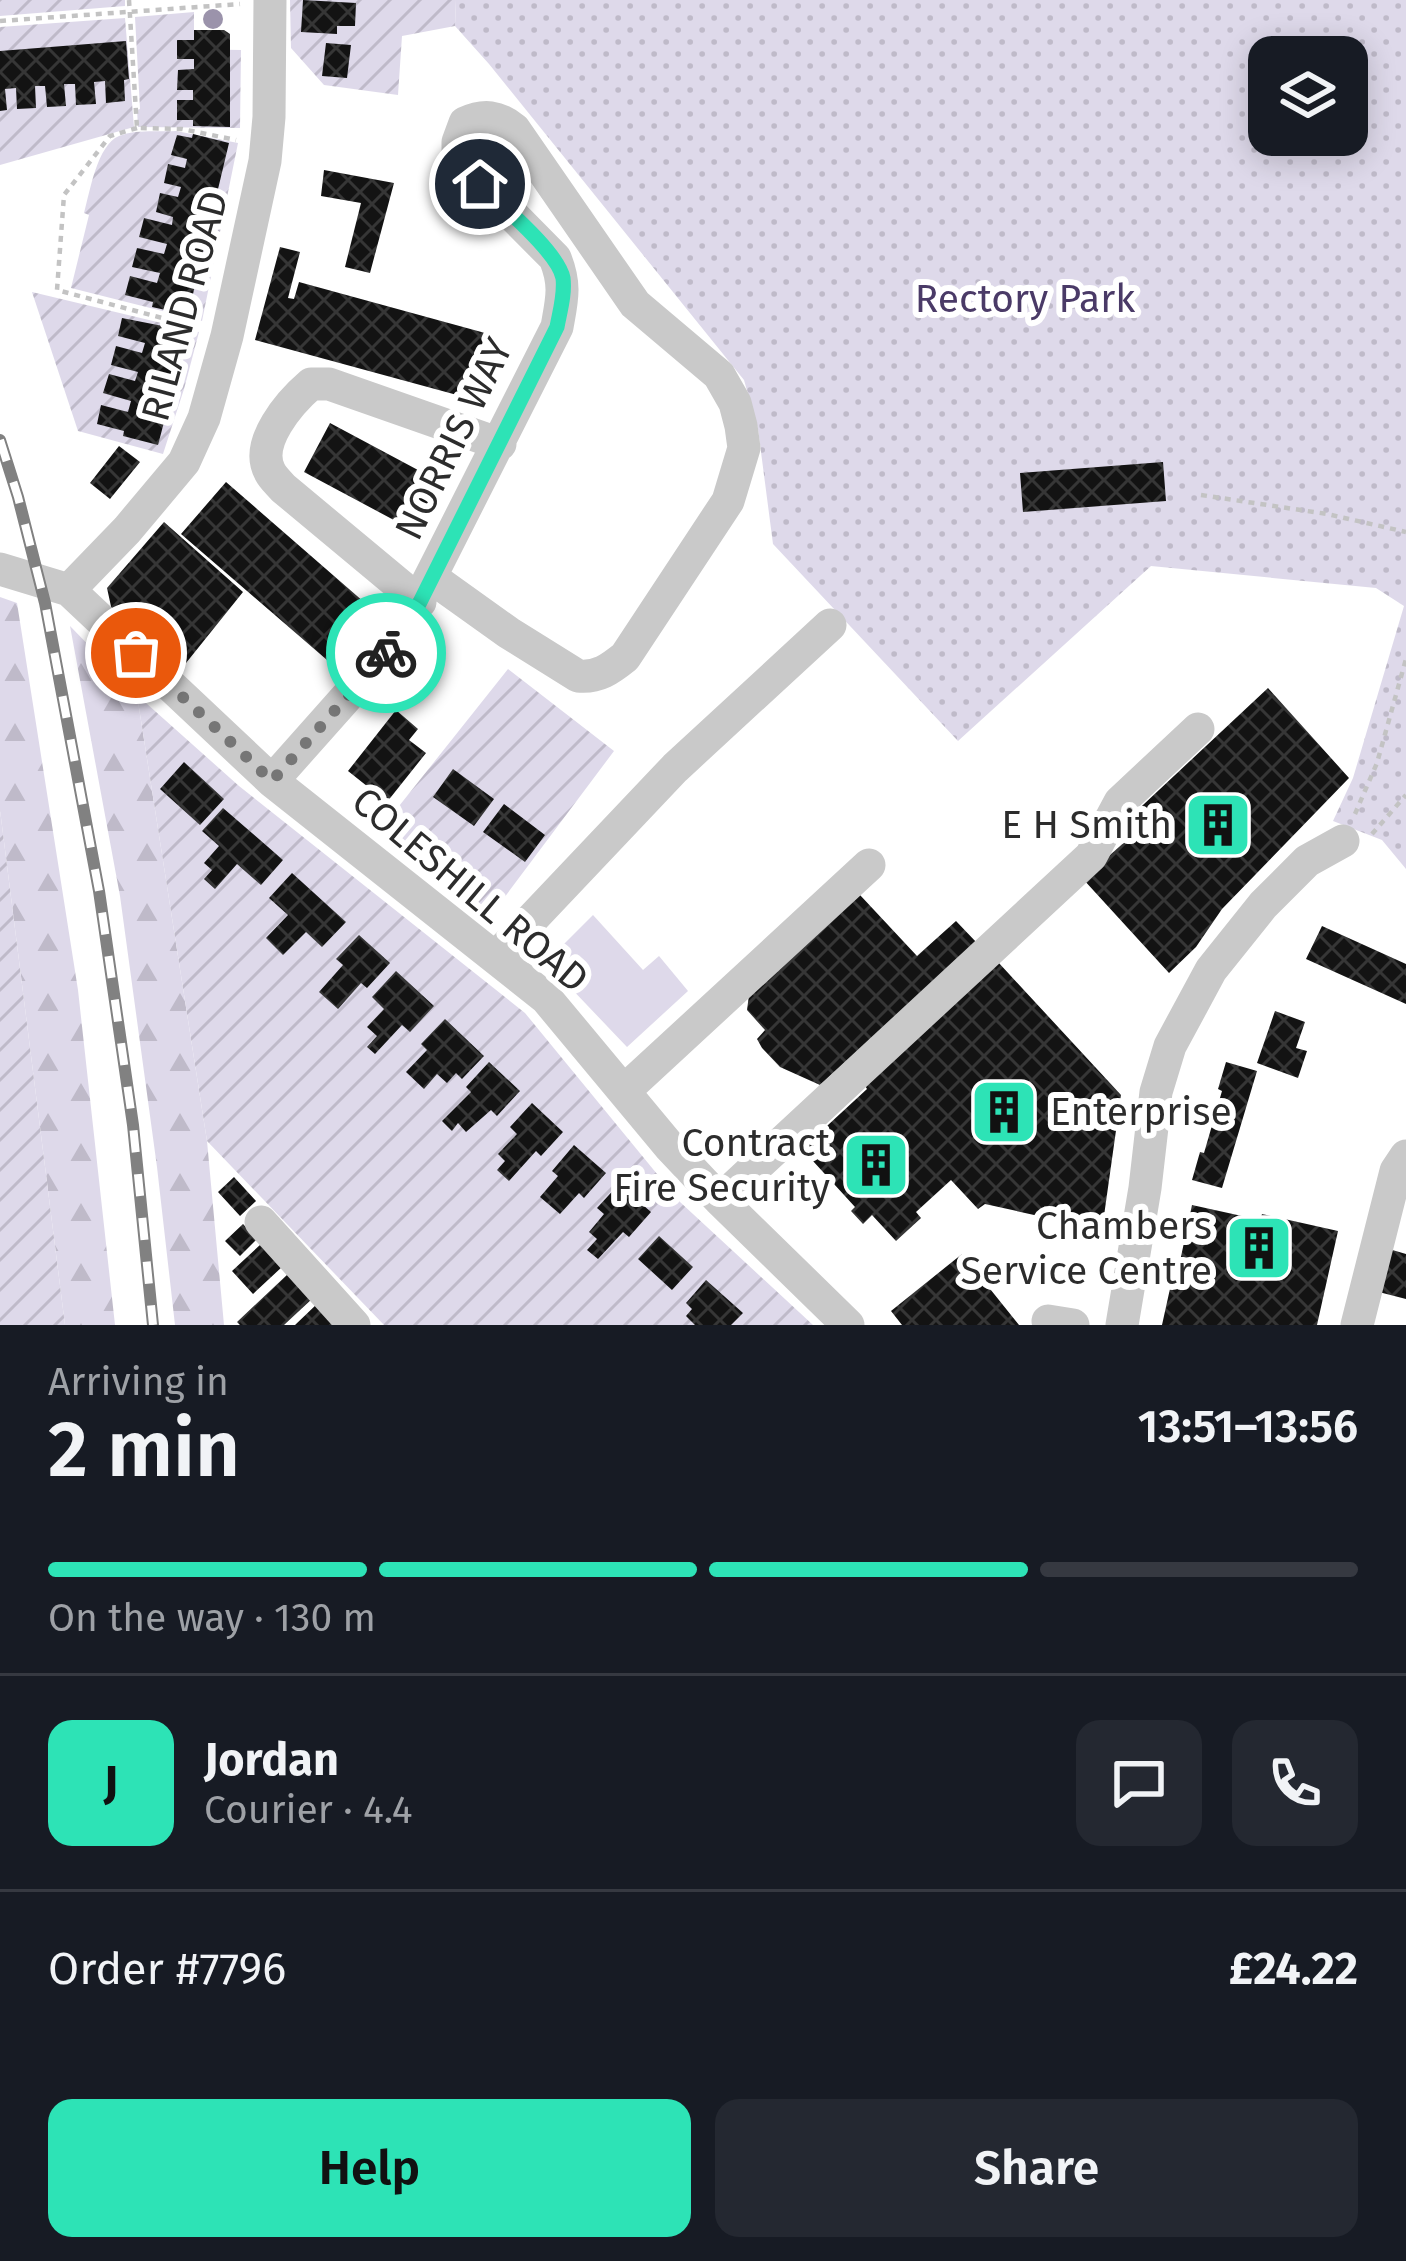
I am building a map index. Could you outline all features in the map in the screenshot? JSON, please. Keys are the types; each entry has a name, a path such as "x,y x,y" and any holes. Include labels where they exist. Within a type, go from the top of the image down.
{"street":[{"name":"RILAND ROAD","path":"69,590 184,462 204,418 257,205 266,146 270,1"},
{"name":"NORRIS WAY","path":"272,781 400,637 557,327 563,296 555,258 458,160 465,123 480,116 502,120 514,129 635,304 719,375 735,403 744,448 728,501 625,657 606,671 578,676 426,590"},
{"path":"426,590 283,488 269,472 265,453 273,433 293,399 310,384 329,384 500,444"},
{"name":"COLESHILL ROAD","path":"0,568 69,590 272,781 546,998 670,1147 843,1323"},
{"path":"496,957 675,767 830,625"},
{"path":"720,1200 1091,856 1120,802 1198,729"},
{"path":"1122,1325 1156,1092 1170,1046 1211,970 1263,905 1307,861 1343,841"},
{"path":"624,1090 869,865"},
{"path":"1357,1325 1396,1171 1406,1156"},
{"path":"261,1222 354,1325"}],"path":[{"path":"129,0 137,128"},
{"path":"0,21 270,1"},
{"path":"227,336 58,290 64,195 110,136 137,128 182,129 266,146"},
{"path":"1201,495 1327,514 1406,532"},
{"path":"1343,841 1377,763 1406,659"},
{"path":"1343,841 1374,834 1406,795"}],"green space":[{"path":"0,0 125,0 125,6 0,16"},
{"path":"290,0 456,0 455,26 402,36 398,95 324,85 291,48"},
{"name":"Rectory Park","path":"456,0 1406,0 1406,869 1382,840 1333,821 1353,778 1404,606 1376,588 1151,566 958,741 773,544 758,429 744,380 455,26"},
{"path":"194,12 194,40 177,49 241,50 240,128 138,127 135,17"},
{"path":"125,18 134,127 0,165 0,27"},
{"path":"176,131 238,143 202,321 71,288 89,215 84,213 105,149 125,134"},
{"path":"32,292 199,332 163,454 78,431"},
{"path":"0,597 17,603 78,990 115,1325 65,1325 0,810"},
{"path":"70,626 137,695 207,1141 224,1325 175,1325 120,896"},
{"path":"508,669 614,751 492,914 380,830"},
{"path":"137,695 239,786 525,1013 680,1202 813,1325 384,1325 207,1141"},
{"path":"0,810 65,1325 0,1325"},
{"path":"593,915 643,970 659,956 688,991 627,1047 546,962"}],"building":[{"path":"303,0 356,3 355,26 337,26 337,34 301,32"},
{"path":"194,30 230,34 230,127 193,126 193,120 177,120 177,100 193,100 193,90 177,90 178,70 194,69 194,59 177,59 177,40 194,40"},
{"path":"126,41 129,79 124,80 125,101 106,103 105,81 94,82 96,104 76,105 75,84 64,84 66,106 47,107 45,86 35,86 36,108 17,109 16,88 5,89 7,110 0,111 0,51"},
{"path":"326,43 351,45 347,78 322,76"},
{"path":"193,134 229,143 188,315 125,295 130,276 157,283 160,273 132,267 137,248 164,254 167,244 139,237 144,218 172,225 173,217 156,212 160,193 178,197 181,187 164,183 168,164 185,168 187,159 171,155 177,135 192,138"},
{"path":"324,170 394,183 370,273 345,267 361,203 321,196"},
{"path":"280,247 300,252 288,298 294,299 299,282 485,333 468,398 255,340"},
{"path":"122,318 188,331 158,445 97,424 101,405 128,412 131,401 103,393 109,374 135,381 138,372 111,365 116,346 142,353 145,343 118,336"},
{"path":"330,423 446,485 420,534 304,472"},
{"path":"119,446 140,462 110,499 90,483"},
{"path":"1163,462 1166,501 1023,512 1020,473"},
{"path":"226,482 372,609 327,660 181,534"},
{"path":"164,522 243,592 182,668 112,611 107,588"},
{"name":"E H Smith","path":"1268,688 1349,778 1222,909 1196,947 1169,973 1083,879 1137,831 1128,819"},
{"path":"396,710 418,729 409,740 426,753 387,802 348,771"},
{"path":"184,762 224,799 200,825 160,789"},
{"path":"453,769 494,799 474,826 433,797"},
{"path":"504,804 545,835 525,862 483,832"},
{"path":"223,808 283,860 261,885 237,864 215,889 204,879 212,870 204,863 219,846 202,831"},
{"path":"292,873 346,922 322,947 306,932 283,955 266,938 288,915 269,898"},
{"path":"860,895 917,956 956,921 977,943 820,1085 780,1067 762,1048 757,1039 765,1030 747,1010 749,995"},
{"path":"1322,926 1406,964 1406,1004 1306,959"},
{"path":"359,935 390,963 367,988 361,983 338,1009 319,992 343,965 336,959"},
{"name":"Enterprise","path":"998,962 1121,1095 1102,1230 985,1204 978,1209 951,1180 916,1212 921,1218 896,1241 872,1215 863,1224 851,1211 855,1207 802,1149 867,1089 864,1084"},
{"path":"396,971 434,1006 410,1032 402,1025 375,1054 367,1047 377,1036 367,1027 384,1009 372,997"},
{"path":"1275,1011 1305,1022 1296,1048 1307,1051 1298,1078 1257,1063"},
{"path":"445,1019 484,1056 462,1079 456,1073 447,1083 437,1074 424,1089 406,1072 427,1050 421,1044"},
{"path":"489,1062 520,1091 497,1116 491,1110 466,1132 458,1123 452,1131 442,1121 471,1092 466,1087"},
{"path":"1226,1062 1257,1071 1222,1188 1192,1180 1222,1091 1218,1089"},
{"path":"532,1103 563,1132 541,1156 536,1151 509,1181 497,1170 505,1161 498,1154 517,1134 510,1127"},
{"path":"574,1145 606,1173 584,1198 579,1193 560,1214 540,1197 558,1176 552,1171"},
{"path":"234,1177 256,1201 240,1216 218,1192"},
{"path":"619,1184 651,1212 629,1237 623,1232 598,1259 587,1250 597,1239 589,1232 604,1214 597,1208"},
{"name":"Chambers Service Centre","path":"1192,1205 1338,1231 1317,1325 1162,1325"},
{"path":"243,1224 257,1239 240,1256 225,1241"},
{"path":"659,1236 693,1267 672,1290 638,1259"},
{"path":"261,1244 283,1266 253,1294 232,1271"},
{"path":"1389,1249 1406,1254 1406,1299 1371,1290"},
{"path":"962,1254 1019,1325 902,1325 891,1311"},
{"path":"289,1273 313,1298 284,1325 237,1322"},
{"path":"706,1280 743,1313 731,1325 695,1325 686,1316 692,1309 686,1303"},
{"path":"318,1303 339,1325 295,1325"}],"railway":[{"path":"0,440 45,603 99,891 133,1125 153,1325"}],"way so far":[{"path":"136,653 272,781 386,653"}],"place":[{"name":"E H Smith","path":"1218,825"},
{"name":"Enterprise","path":"1004,1112"},
{"name":"Contract Fire Security","path":"876,1165"},
{"name":"Chambers Service Centre","path":"1259,1248"}],"route":[{"path":"386,653 420,602 557,327 563,296 555,258 480,184"}]}
